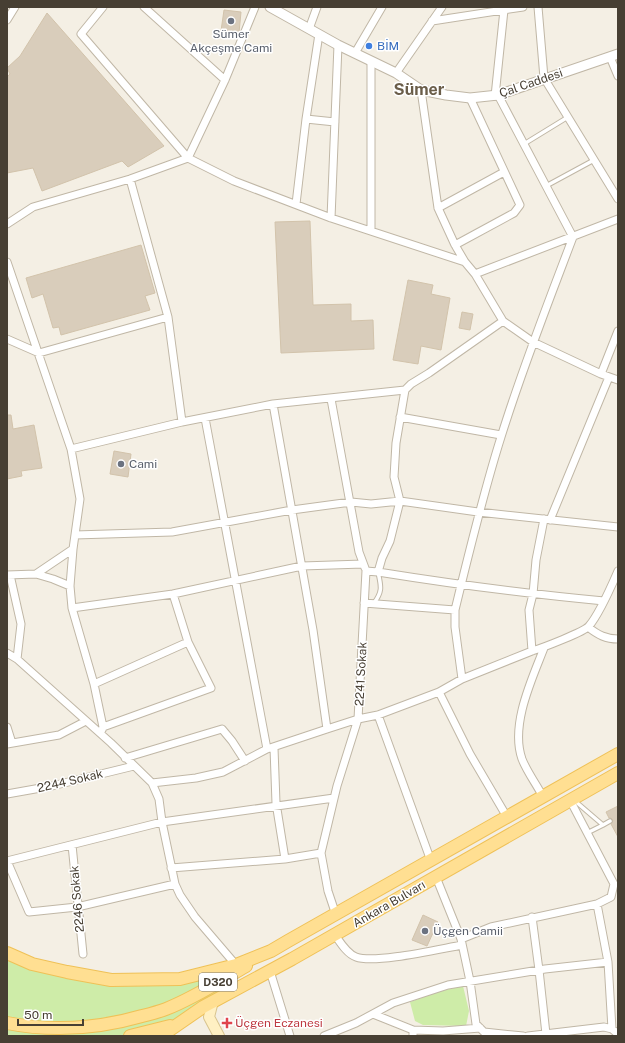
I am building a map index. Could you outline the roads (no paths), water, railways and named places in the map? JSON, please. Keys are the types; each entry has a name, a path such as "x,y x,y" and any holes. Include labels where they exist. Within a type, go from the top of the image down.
{"main road":[{"name":"Ankara Bulvarı","path":"7,1023 28,1027 61,1029 80,1028 122,1022 164,1010 206,990 271,951 618,754"},
{"name":"Ankara Bulvarı","path":"161,1036 203,1007 335,935 618,773"},
{"name":"Ankara Bulvarı","path":"7,954 32,964 111,980 180,979 236,965 271,951"},
{"path":"214,1001 209,1017 219,1036"},
{"path":"130,1036 178,1024"}],"street":[{"path":"7,20 15,7"},
{"path":"103,7 81,34 188,158 234,181 331,218 466,262"},
{"path":"144,7 225,80"},
{"path":"7,224 33,207 130,180 188,158 225,80 255,7"},
{"name":"Çal Caddesi","path":"270,7 338,45 396,73 421,90 446,96 470,98 496,96 544,78 614,55"},
{"path":"309,29 317,7"},
{"path":"355,53 382,7"},
{"path":"396,73 442,7"},
{"path":"432,21 523,7"},
{"path":"538,7 544,78 618,199"},
{"path":"462,679 455,626 455,610 478,512 501,435 533,342 573,237 524,144 496,96 504,10"},
{"path":"296,204 306,119 319,34"},
{"path":"331,218 338,45"},
{"path":"614,55 618,76"},
{"path":"371,61 371,230"},
{"path":"421,90 438,208 455,245 475,274 503,321 533,342 601,374 618,380"},
{"path":"455,245 514,213 520,205 470,98"},
{"path":"306,119 335,122"},
{"path":"438,208 504,172"},
{"path":"130,180 168,317 182,422"},
{"path":"475,274 618,219"},
{"path":"7,262 71,449 80,499 73,549 70,586 72,608 94,684 102,730"},
{"path":"7,339 39,353 168,317"},
{"path":"378,572 382,558 390,541 400,501 394,477 396,443 405,390 411,384 430,373 503,321"},
{"path":"601,374 618,331"},
{"path":"532,651 529,610 533,594 536,560 547,519 609,377"},
{"path":"71,449 182,422 273,404 405,390"},
{"name":"2241 Sokak","path":"152,783 196,778 223,772 271,749 358,719 365,568 359,552 331,399"},
{"path":"273,404 313,630 327,729"},
{"path":"205,418 236,580 271,749 277,807 285,859"},
{"path":"400,418 501,435"},
{"path":"75,535 172,532 292,510 350,502 371,504 400,501 478,512 618,528"},
{"path":"36,574 73,549"},
{"path":"72,608 173,594 302,566 365,568 378,572 461,585 604,601"},
{"path":"336,915 328,891 321,853 334,798 358,719 378,714 439,692 462,679 532,651 544,648 588,627 604,601 618,571"},
{"path":"17,659 21,624 8,575 36,574 70,586"},
{"path":"102,730 211,688 188,642 173,594"},
{"path":"364,604 455,610"},
{"path":"588,627 596,634 609,639 618,639"},
{"path":"94,684 188,642"},
{"path":"543,797 522,759 520,744 520,718 525,696 544,648"},
{"path":"7,653 17,659 86,721 102,730 125,758 152,783 159,798 162,822 175,884 180,895 195,917 236,965"},
{"path":"439,692 470,754 507,817"},
{"path":"378,714 431,860"},
{"path":"7,727 9,744 59,735 86,721"},
{"path":"125,758 222,729 232,740 245,761"},
{"name":"2244 Sokak","path":"7,794 52,786 134,766"},
{"path":"175,884 77,907 29,912 7,861 162,822 334,798"},
{"path":"335,935 344,947 355,957 368,959 395,957 461,942 491,927 597,904 611,897 616,886 587,833 571,799"},
{"name":"2246 Sokak","path":"72,844 77,907 83,954"},
{"path":"172,868 285,859 321,853"},
{"path":"436,877 461,942 470,981 476,1024 484,1032 522,1036"},
{"path":"597,904 608,962 614,1032"},
{"path":"532,917 546,1034"},
{"path":"324,1036 356,1023 393,1003 448,985 539,970 608,962"},
{"path":"270,971 290,1036"},
{"path":"373,1014 413,1033 480,1028"},
{"path":"528,1036 563,1034 604,1027 614,1032"}],"lane":[{"path":"524,144 568,117"},
{"path":"546,186 594,160"},
{"path":"374,604 380,595 381,584 378,572"},
{"path":"571,799 603,825"},
{"path":"587,833 610,822"}],"place":[{"name":"Sümer Akçeşme Cami","path":"231,21"},
{"name":"BİM","path":"369,46"},
{"name":"Cami","path":"121,464"},
{"name":"Üçgen Camii","path":"425,931"},
{"name":"Üçgen Eczanesi","path":"227,1023"}],"district":[{"name":"Sümer","path":"419,89"}]}
